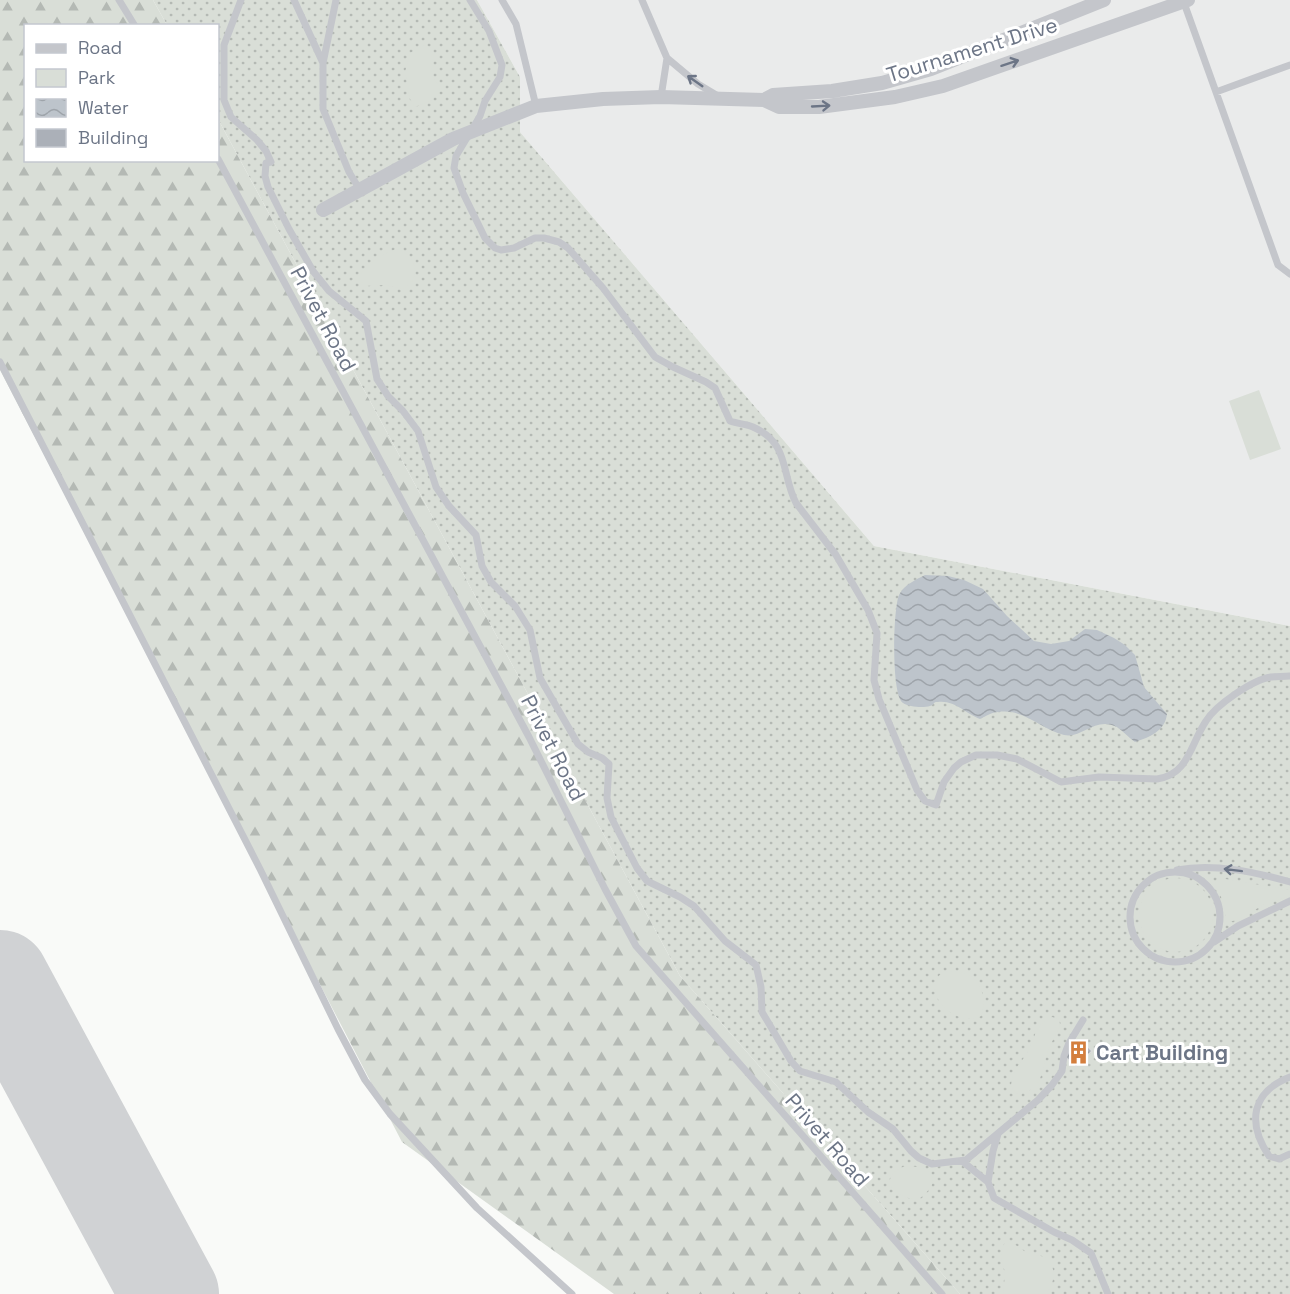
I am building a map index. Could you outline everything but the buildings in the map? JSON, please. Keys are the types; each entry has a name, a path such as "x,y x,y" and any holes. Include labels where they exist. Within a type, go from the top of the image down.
{"street":[{"name":"Tournament Drive","path":"764,100 773,95 832,91 882,83 922,72 1104,0"},
{"name":"Tournament Drive","path":"323,210 453,139 536,106 603,99 662,97 764,100 779,107 867,102 918,92 1051,49 1185,1"}],"lane":[{"path":"119,0 134,24"},
{"path":"241,0 224,45 224,100 231,117 266,151 271,162 266,163 265,170 268,186 314,272 329,291 366,321 377,380 418,431 436,487 449,506 476,535 482,566 491,582 515,606 530,630 540,678 578,744 609,764 607,798 611,817 637,868 647,881 694,906 725,940 756,965 761,987 762,1012 791,1061 800,1071 836,1082 868,1112 893,1129 919,1158 933,1164 962,1161 1038,1100 1062,1071 1069,1043 1083,1020"},
{"path":"294,0 323,63"},
{"path":"336,0 323,63 323,109 349,172 360,190"},
{"path":"470,0 489,30 502,65 500,77 456,156 454,168 471,210 490,244 495,248 507,250 535,238 560,242 603,288 655,357 715,388 730,421 753,427 774,441 785,463 791,494 796,503 836,555 868,610 877,633 874,671 876,690 908,772 925,801 936,806 944,782 954,768 968,758 986,754 1017,759 1061,782 1099,777 1165,778 1181,768 1205,722 1218,708 1259,681 1271,677 1290,676"},
{"path":"502,0 516,24 536,106"},
{"path":"642,0 667,58 698,84 725,100"},
{"path":"1185,1 1278,265 1290,274"},
{"path":"662,97 667,58"},
{"path":"1216,92 1290,65"},
{"name":"Privet Road","path":"219,161 530,737 605,889 636,946 942,1294"},
{"path":"0,362 239,827 342,1038 365,1080 390,1114 477,1208 572,1294"},
{"path":"1290,882 1248,872 1209,867 1168,872 1154,877 1143,885 1135,897 1131,911 1131,925 1136,939 1145,950 1157,958 1171,962 1186,961 1201,954 1238,926 1290,901"},
{"path":"1168,872 1183,872 1197,877 1209,887 1218,900 1221,915 1219,930 1212,944"},
{"path":"1290,1077 1267,1090 1256,1109 1254,1123 1269,1156 1279,1159 1290,1154"},
{"path":"998,1133 988,1182 994,1198 1072,1240 1091,1253 1108,1294"},
{"path":"962,1161 988,1182"}],"shaded area":[{"path":"477,0 1290,0 1290,626 874,546 520,132 520,77"}],"green space":[{"path":"0,0 153,0 166,24 24,24 24,162 219,162 219,121 680,976 960,1294 614,1294 402,1142 0,370"},
{"path":"153,0 477,0 520,77 520,132 874,546 1290,626 1290,1294 960,1294 680,976 219,121 219,24 166,24"},
{"path":"425,45 429,47 432,54 432,72 440,91 432,100 415,107 410,99 405,72 410,53"},
{"path":"397,249 409,256 415,268 413,280 409,285 402,289 385,285 365,286 359,279 364,270 381,256"},
{"path":"1259,390 1281,449 1250,460 1229,401"},
{"path":"1169,878 1183,878 1197,884 1207,894 1213,908 1211,929 1197,946 1183,952 1169,952 1155,946 1145,936 1139,922 1139,908 1145,894 1155,884"},
{"path":"1220,878 1290,890 1290,896 1263,905 1238,920 1227,922 1221,897 1215,886 1216,880"},
{"path":"943,972 964,973 978,983 983,997 981,1016 971,1019 961,1017 951,1013 943,1006 937,998 935,989 936,980"},
{"path":"1052,1017 1059,1019 1060,1024 1049,1047 1040,1079 1032,1089 1016,1094 1011,1085 1016,1068 1027,1052 1039,1026"},
{"path":"905,1166 923,1168 932,1175 931,1186 919,1199 902,1196 892,1187 891,1176"},
{"path":"1005,1243 1014,1244 1026,1252 1048,1260 1054,1275 1051,1286 1045,1294 1003,1294 1005,1273 1001,1254"}],"water":[{"path":"925,575 948,576 964,580 983,589 1034,641 1051,644 1069,641 1085,629 1097,630 1114,638 1135,655 1144,687 1167,714 1163,725 1151,735 1135,742 1117,727 1109,724 1095,726 1077,734 1064,735 1016,713 996,712 980,719 950,703 936,702 930,706 920,707 903,703 896,685 895,669 894,633 897,603 904,588"}],"runway":[{"path":"0,979 170,1294"}],"place":[{"name":"Cart Building","path":"1078,1053"}]}
